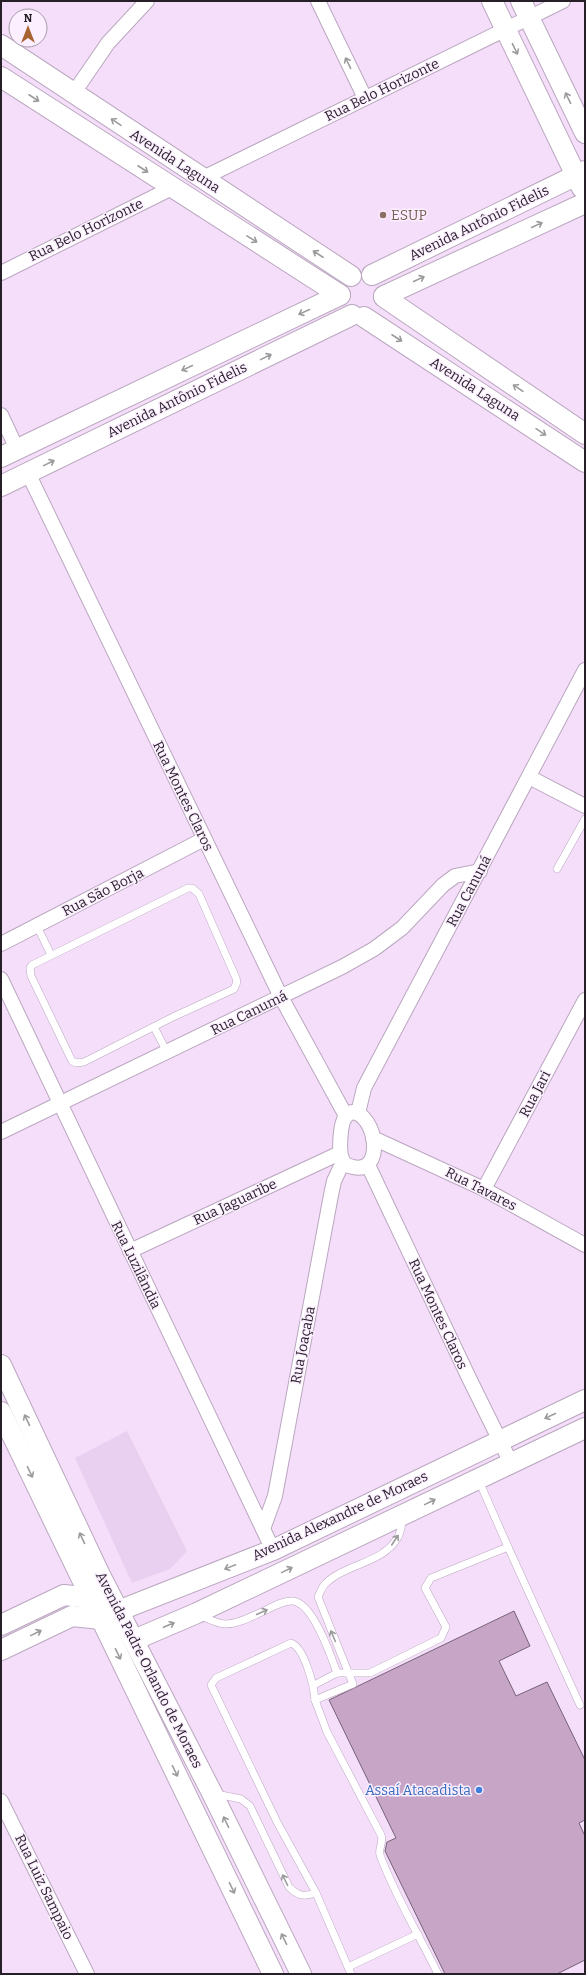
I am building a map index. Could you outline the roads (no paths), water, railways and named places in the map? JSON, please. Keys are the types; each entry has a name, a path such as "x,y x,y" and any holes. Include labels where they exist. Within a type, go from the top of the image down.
{"main road":[{"path":"492,1 581,174 585,194"},
{"path":"525,9 585,133"},
{"name":"Avenida Laguna","path":"1,45 201,179 350,276"},
{"name":"Avenida Laguna","path":"1,77 340,295"},
{"name":"Avenida Antônio Fidelis","path":"372,275 581,174"},
{"name":"Avenida Antônio Fidelis","path":"384,296 585,203"},
{"path":"365,273 372,275 381,284 384,296 378,310 358,316 343,307 340,295 345,281 350,276 365,273"},
{"name":"Avenida Antônio Fidelis","path":"9,453 340,295"},
{"name":"Avenida Laguna","path":"384,296 585,434"},
{"name":"Avenida Laguna","path":"358,316 585,462"},
{"name":"Avenida Antônio Fidelis","path":"1,486 358,316"},
{"name":"Avenida Padre Orlando de Moraes","path":"1,1365 110,1615 273,1974"},
{"name":"Avenida Alexandre de Moraes","path":"110,1615 273,1550 499,1440 585,1400"},
{"name":"Avenida Padre Orlando de Moraes","path":"1,1412 91,1598"},
{"name":"Avenida Alexandre de Moraes","path":"134,1640 197,1613 585,1428"},
{"path":"1,1625 64,1595 91,1598 134,1640"},
{"path":"1,1650 72,1616 110,1615"},
{"name":"Avenida Padre Orlando de Moraes","path":"134,1640 212,1793 301,1974"}],"street":[{"path":"73,94 108,43 147,1"},
{"path":"318,1 365,98"},
{"name":"Rua Belo Horizonte","path":"201,179 506,29 525,9 563,1"},
{"name":"Rua Belo Horizonte","path":"1,273 172,188"},
{"path":"1,414 9,453"},
{"name":"Rua Montes Claros","path":"28,473 281,997 352,1114"},
{"name":"Rua Canuná","path":"352,1114 364,1088 585,670"},
{"path":"529,777 585,806"},
{"name":"Rua São Borja","path":"1,944 204,839"},
{"name":"Rua Canumá","path":"1,1132 281,997 374,949 402,928 443,885 454,876 480,871"},
{"name":"Rua Luzilândia","path":"1,980 273,1550"},
{"name":"Rua Jari","path":"484,1189 585,1000"},
{"path":"352,1114 366,1120 373,1138 375,1148 374,1157 368,1165 356,1168 347,1166 341,1158 342,1132 352,1114"},
{"name":"Rua Tavares","path":"373,1138 484,1189 585,1245"},
{"name":"Rua Jaguaribe","path":"130,1251 341,1158"},
{"name":"Rua Joaçaba","path":"263,1529 275,1496 331,1195 341,1158"},
{"name":"Rua Montes Claros","path":"368,1165 511,1463"},
{"name":"Rua Luiz Sampaio","path":"1,1801 87,1974"}],"lane":[{"path":"557,869 585,819"},
{"path":"192,888 196,890 236,978 236,986 231,992 154,1027 84,1062 76,1063 72,1061 30,972 32,965 51,954 184,889 192,888"},
{"path":"37,926 51,954"},
{"path":"154,1027 167,1052"},
{"path":"478,1479 580,1705"},
{"path":"315,1700 353,1684 318,1597 324,1584 351,1567 374,1558 390,1548 398,1536 404,1514"},
{"path":"314,1685 337,1673 370,1673 441,1638 446,1627 425,1588 431,1578 508,1547"},
{"path":"197,1613 225,1624 239,1622 278,1605 293,1601 303,1605 308,1611 331,1654 337,1673"},
{"path":"418,1934 350,1971 316,1893 281,1828 211,1685 216,1678 291,1643 298,1648 314,1685 315,1700 326,1732 381,1835 382,1840 379,1849 390,1880 418,1934 438,1974"},
{"path":"212,1793 241,1799 250,1806 289,1887 297,1895 305,1897 316,1893"}],"place":[{"name":"ESUP","path":"383,215"},
{"name":"Assaí Atacadista","path":"479,1790"}]}
